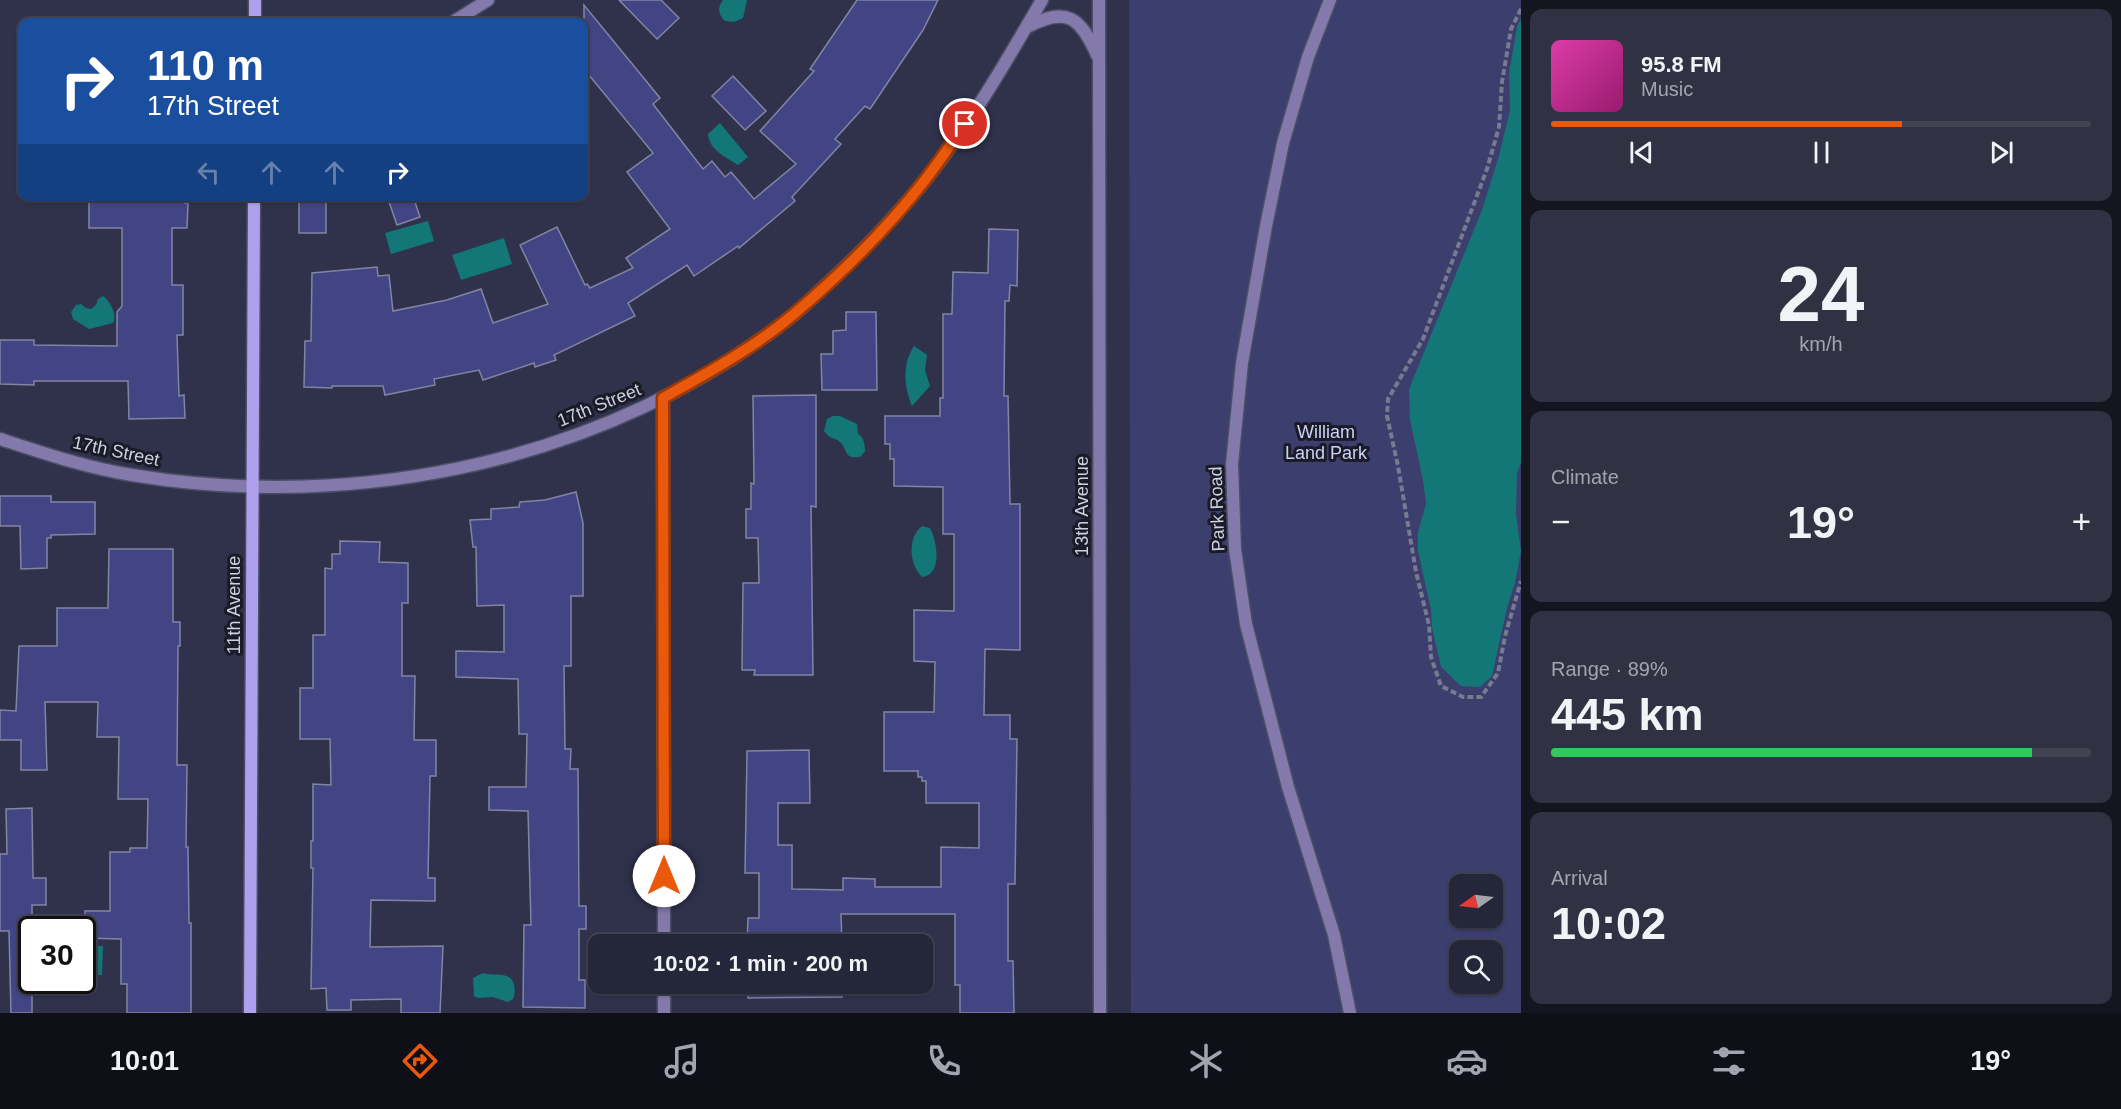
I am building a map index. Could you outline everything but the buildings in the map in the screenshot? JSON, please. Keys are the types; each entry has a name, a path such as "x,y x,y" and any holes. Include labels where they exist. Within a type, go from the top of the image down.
{"street":[{"path":"255,0 255,18"},
{"path":"459,18 488,0"},
{"name":"17th Street","path":"0,439 70,461 131,475 252,488 320,487 393,480 479,464 597,427 663,398 723,364 793,315 855,258 925,181 971,115 1042,0"},
{"name":"13th Avenue","path":"1100,0 1100,1013"},
{"name":"Park Road","path":"1330,0 1308,57 1283,142 1242,363 1232,464 1235,549 1246,624 1288,787 1334,935 1350,1013"},
{"path":"1027,27 1044,17 1058,15 1073,21 1086,30 1099,59"},
{"name":"11th Avenue","path":"250,1013 254,201"},
{"path":"663,398 664,934"},
{"path":"664,994 664,1013"}],"path":[{"path":"1521,9 1511,28 1502,82 1499,128 1487,169 1423,339 1388,399 1387,416 1416,572 1429,625 1431,657 1442,686 1462,697 1481,697 1498,674 1505,636 1521,581"}],"green space":[{"name":"William Land Park","path":"1129,0 1521,0 1521,1013 1131,1013"}],"shaded area":[{"path":"723,0 747,0 743,18 734,22 725,21 719,11"},
{"path":"1521,18 1521,462 1517,474 1516,514 1521,551 1492,676 1480,687 1461,686 1441,667 1418,551 1418,532 1426,504 1410,420 1409,389 1482,210 1499,156 1510,110 1509,73 1517,27"},
{"path":"720,123 748,157 738,165 719,152 709,140 708,134"},
{"path":"428,221 434,241 391,254 385,233"},
{"path":"504,238 512,264 461,280 452,255"},
{"path":"103,296 113,308 115,316 113,323 89,329 73,319 71,312 76,305 81,304 91,309"},
{"path":"914,346 927,355 925,370 930,386 912,406 907,391 906,368"},
{"path":"840,416 857,424 858,434 865,446 865,451 860,457 849,456 841,443 824,431 827,419"},
{"path":"922,526 930,528 935,541 936,564 929,575 922,577 914,565 912,544 917,531"},
{"path":"96,946 103,946 102,975 96,975"},
{"path":"483,973 509,977 514,984 513,999 508,1002 493,997 474,996 473,978"}],"route":[{"path":"664,876 663,398 723,364 793,315 887,225 925,181 965,124"}]}
